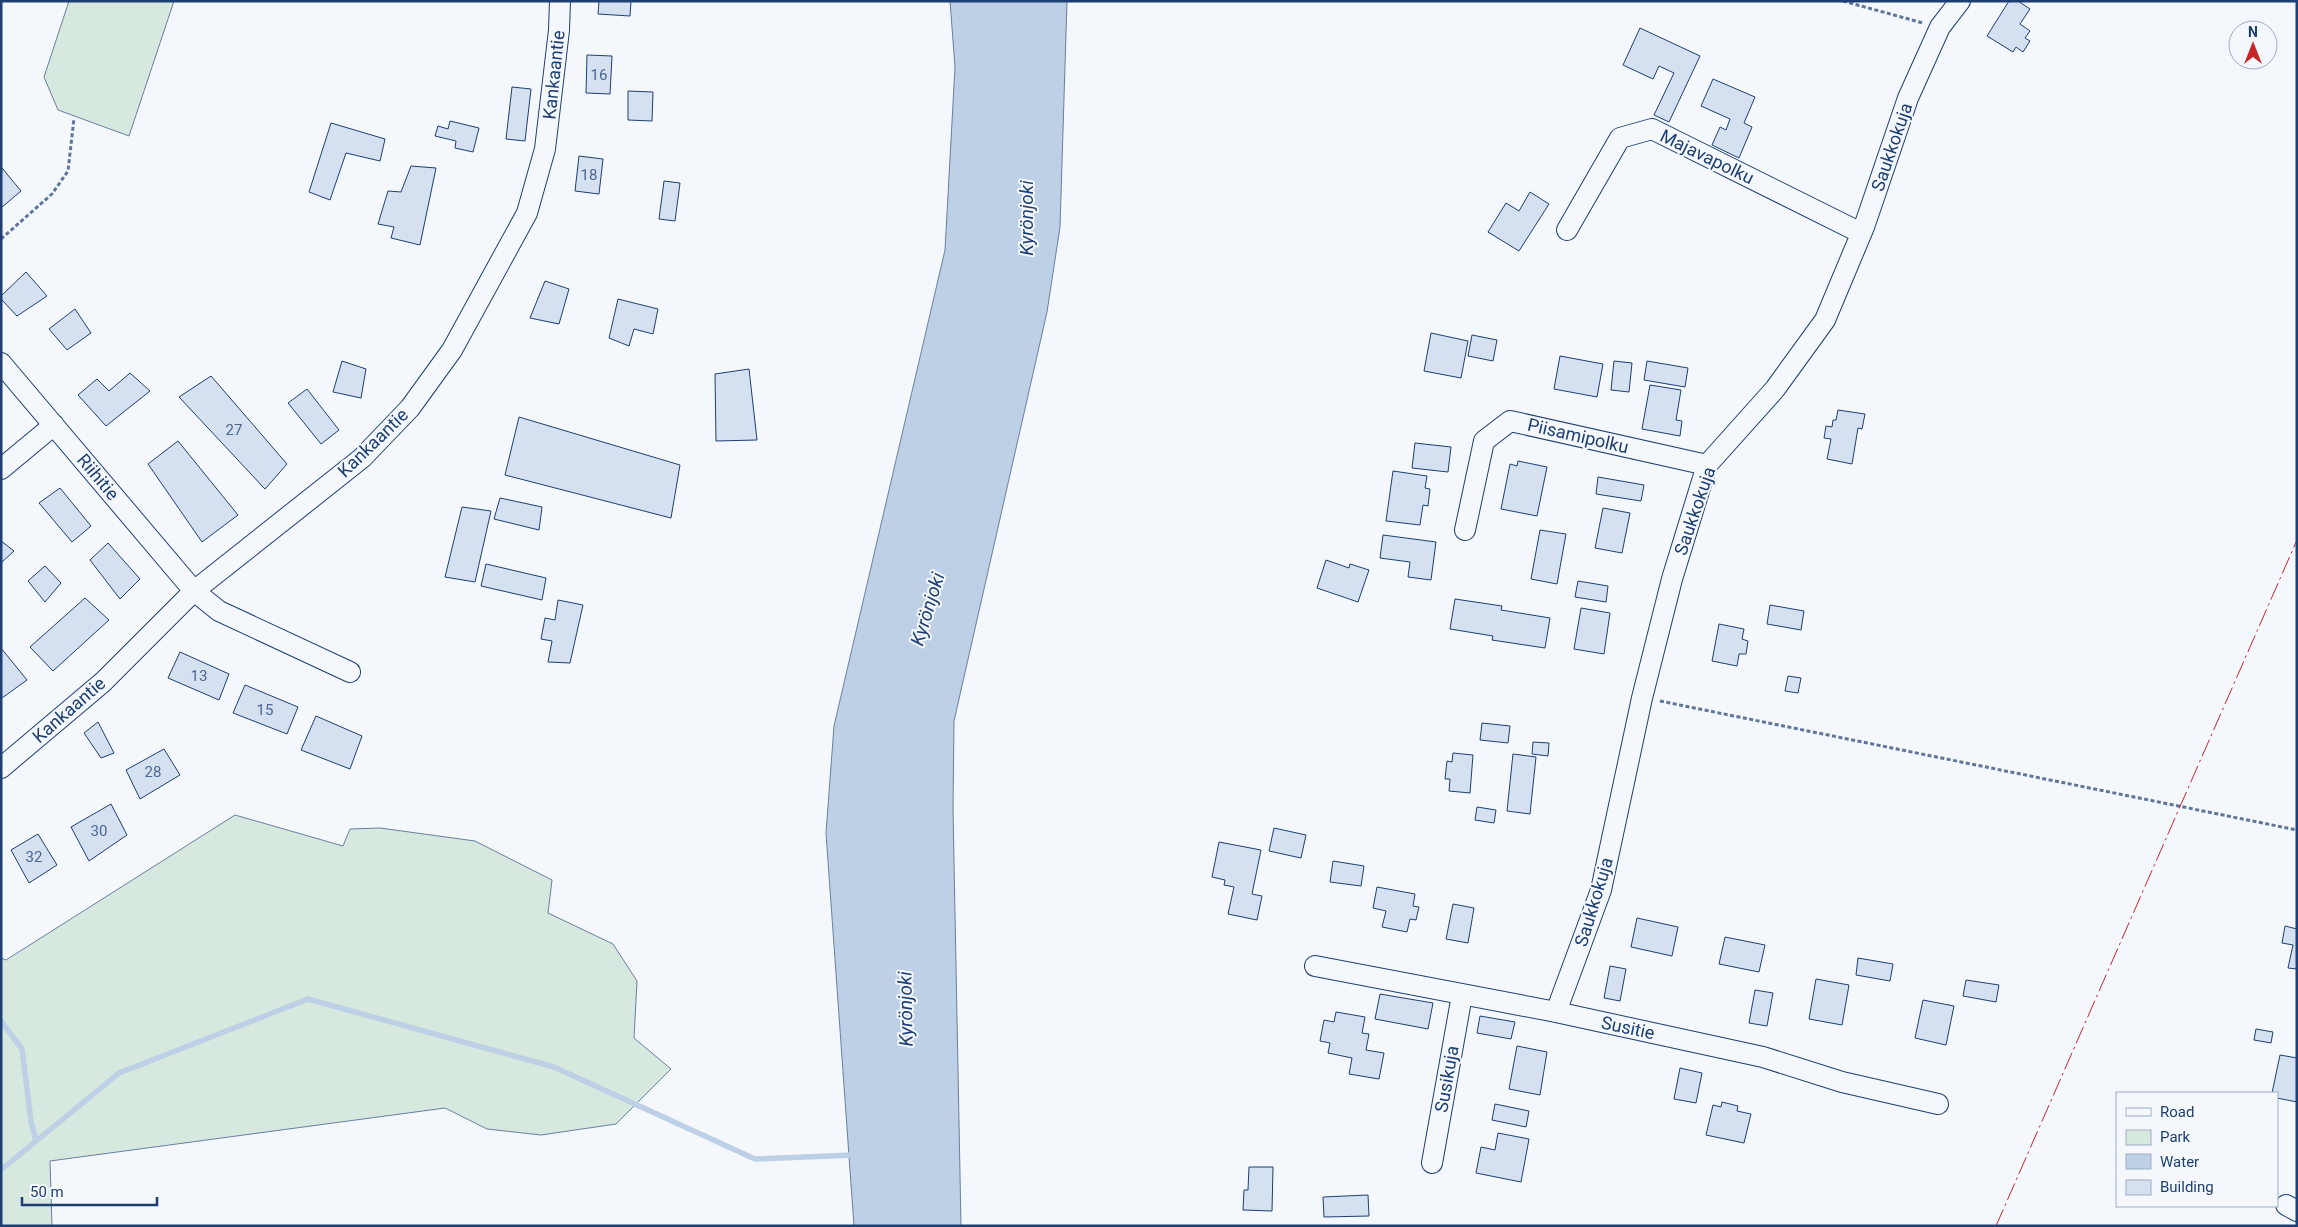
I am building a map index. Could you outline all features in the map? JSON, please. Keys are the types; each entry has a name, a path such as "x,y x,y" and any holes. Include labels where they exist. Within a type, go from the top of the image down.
{"street":[{"name":"Kankaantie","path":"1,768 103,682 194,591 362,458 410,408 452,350 527,213 545,149 552,95 560,1"},
{"name":"Saukkokuja","path":"1556,1012 1601,890 1642,698 1672,579 1707,465 1775,388 1825,320 1861,233 1908,98 1940,27 1960,1"},
{"name":"Majavapolku","path":"1567,230 1620,138 1652,129 1861,233"},
{"name":"Riihitie","path":"1,363 194,591 219,611 350,672"},
{"name":"Piisamipolku","path":"1465,530 1484,441 1510,421 1707,465"},
{"path":"1,469 54,425"},
{"name":"Susitie","path":"1315,966 1556,1012 1763,1057 1842,1082 1938,1104"},
{"name":"Susikuja","path":"1432,1163 1462,995"}],"path":[{"path":"1843,1 1940,27"},
{"path":"1,239 52,194 68,171 74,118"},
{"path":"1642,698 2297,830"}],"green space":[{"path":"69,1 174,1 129,136 58,110 44,77"},
{"path":"235,815 343,846 350,829 380,828 475,841 552,880 548,913 613,944 637,981 634,1038 671,1069 616,1124 541,1135 487,1129 445,1108 50,1161 52,1226 1,1226 1,958 6,960"}],"water":[{"name":"Kyrönjoki","path":"950,1 1067,1 1060,227 1047,312 954,721 953,809 961,1226 854,1226 826,833 834,726 945,250 955,67"}],"building":[{"path":"599,1 631,1 630,16 598,14"},
{"path":"2009,1 2018,1 2030,9 2020,24 2030,31 2025,38 2030,41 2023,52 2016,47 2013,52 1987,36"},
{"path":"1640,28 1700,56 1669,122 1654,115 1674,73 1659,66 1653,79 1623,65"},
{"path":"587,55 612,56 610,94 586,93"},
{"path":"1713,79 1755,97 1744,123 1752,127 1739,158 1712,145 1720,127 1726,130 1730,119 1701,106"},
{"path":"512,87 531,89 525,141 506,139"},
{"path":"628,91 653,92 652,121 628,120"},
{"path":"450,121 479,128 473,152 455,148 456,141 435,136 438,126 448,129"},
{"path":"331,123 385,139 380,161 346,153 330,200 309,192"},
{"path":"579,156 603,159 599,194 575,191"},
{"path":"411,166 436,168 420,245 391,238 394,227 378,224 388,191 401,192"},
{"path":"1,168 21,191 1,208"},
{"path":"664,181 680,183 675,221 659,219"},
{"path":"1530,192 1549,204 1519,251 1488,232 1506,203 1519,211"},
{"path":"26,272 47,296 17,316 1,299 1,296"},
{"path":"545,281 569,289 559,324 530,318"},
{"path":"618,299 658,309 653,334 634,329 629,346 609,338"},
{"path":"75,309 91,333 67,350 49,329"},
{"path":"1431,333 1468,341 1461,378 1424,371"},
{"path":"1472,335 1497,340 1493,361 1468,356"},
{"path":"1560,356 1603,364 1597,397 1554,389"},
{"path":"342,361 366,369 361,398 333,392"},
{"path":"1614,361 1632,363 1629,392 1611,390"},
{"path":"1647,361 1688,368 1685,387 1644,380"},
{"path":"749,369 757,440 716,441 715,374"},
{"path":"130,373 150,391 106,426 78,395 97,379 109,391"},
{"path":"211,376 287,464 265,489 179,397"},
{"path":"1650,385 1681,390 1676,420 1682,421 1680,436 1642,429"},
{"path":"307,389 339,430 321,444 288,403"},
{"path":"1838,410 1865,414 1862,429 1858,428 1852,464 1827,459 1831,439 1824,438 1826,426 1832,427"},
{"path":"519,417 680,465 671,518 505,475"},
{"path":"178,441 238,515 202,542 148,464"},
{"path":"1415,443 1451,447 1448,472 1412,468"},
{"path":"1518,461 1547,467 1537,516 1501,509 1510,464 1517,466"},
{"path":"1393,471 1427,476 1425,488 1430,489 1428,506 1423,505 1420,525 1386,521"},
{"path":"1598,477 1644,485 1641,501 1596,494"},
{"path":"60,488 91,526 72,542 39,503"},
{"path":"500,498 542,507 539,530 494,519"},
{"path":"462,507 491,511 475,582 445,577"},
{"path":"1603,508 1630,513 1622,553 1595,548"},
{"path":"1540,530 1566,534 1557,584 1531,579"},
{"path":"1383,535 1436,542 1431,580 1408,577 1410,562 1380,558"},
{"path":"1,541 14,551 1,563"},
{"path":"108,543 140,579 120,599 90,560"},
{"path":"1326,560 1349,568 1350,564 1369,570 1358,602 1317,588"},
{"path":"486,564 546,578 542,600 481,586"},
{"path":"45,566 61,583 45,602 28,581"},
{"path":"1578,581 1608,586 1606,602 1575,597"},
{"path":"85,598 109,620 53,671 30,647"},
{"path":"1455,599 1502,606 1501,610 1550,618 1545,648 1492,640 1493,636 1450,629"},
{"path":"558,600 583,605 570,663 548,662 552,641 541,639 545,618 555,620"},
{"path":"1770,605 1804,611 1801,630 1767,624"},
{"path":"1581,608 1610,613 1604,654 1574,649"},
{"path":"1719,624 1744,629 1742,639 1748,641 1746,654 1739,654 1737,666 1712,661"},
{"path":"1,648 27,680 2,698 1,697"},
{"path":"180,652 229,674 219,700 168,678"},
{"path":"1788,676 1801,678 1798,693 1785,691"},
{"path":"245,685 298,707 287,734 233,713"},
{"path":"316,716 362,736 350,769 301,750"},
{"path":"98,722 114,753 101,758 84,733"},
{"path":"1482,723 1510,726 1508,743 1480,740"},
{"path":"1533,742 1549,743 1548,756 1532,754"},
{"path":"164,749 180,775 140,799 126,770"},
{"path":"1453,753 1473,755 1470,793 1449,791 1450,779 1445,779 1447,761 1452,762"},
{"path":"1513,754 1536,757 1530,814 1507,811"},
{"path":"111,804 127,835 89,861 71,827"},
{"path":"1477,807 1496,810 1494,823 1475,820"},
{"path":"1274,828 1306,835 1301,858 1269,851"},
{"path":"38,834 57,865 29,883 11,850"},
{"path":"1219,842 1261,850 1252,894 1262,896 1257,920 1228,914 1234,887 1224,885 1225,880 1212,877"},
{"path":"1333,861 1364,866 1361,886 1330,882"},
{"path":"1377,887 1415,894 1413,906 1419,907 1416,920 1410,919 1407,932 1382,927 1386,911 1373,908"},
{"path":"1453,904 1474,908 1468,943 1446,939"},
{"path":"1637,918 1678,927 1672,956 1631,947"},
{"path":"2285,926 2297,929 2297,969 2288,968 2293,945 2282,943"},
{"path":"1725,937 1765,945 1759,972 1719,964"},
{"path":"1858,958 1893,964 1890,981 1856,975"},
{"path":"1610,966 1626,969 1620,1001 1604,998"},
{"path":"1816,979 1849,985 1842,1025 1809,1019"},
{"path":"1966,980 1999,985 1996,1002 1963,996"},
{"path":"1755,990 1773,993 1767,1026 1749,1023"},
{"path":"1380,994 1433,1003 1428,1029 1375,1019"},
{"path":"1923,1000 1954,1006 1946,1045 1915,1038"},
{"path":"1336,1012 1365,1017 1362,1033 1369,1034 1366,1050 1384,1053 1379,1079 1349,1074 1352,1058 1328,1053 1330,1043 1320,1041 1324,1020 1334,1022"},
{"path":"1480,1016 1515,1022 1511,1039 1477,1033"},
{"path":"2256,1029 2273,1032 2271,1043 2254,1040"},
{"path":"1517,1046 1547,1052 1540,1095 1509,1089"},
{"path":"2280,1055 2297,1058 2297,1102 2278,1098 2278,1092 2272,1092"},
{"path":"1680,1068 1702,1073 1696,1103 1674,1099"},
{"path":"1722,1102 1738,1106 1737,1111 1751,1114 1744,1143 1706,1135 1713,1105 1721,1107"},
{"path":"1495,1104 1529,1111 1526,1127 1492,1120"},
{"path":"1498,1133 1529,1139 1521,1182 1476,1173 1481,1147 1495,1150"},
{"path":"1249,1167 1273,1167 1272,1211 1243,1210 1244,1190 1248,1190"},
{"path":"1368,1195 1369,1216 1324,1217 1323,1197"}],"waterway":[{"path":"1,1170 119,1073 308,999 554,1067 755,1159 854,1155"},
{"path":"1,1021 22,1049 31,1121 36,1141"}],"power":[{"path":"1996,1226 2297,540"}]}
